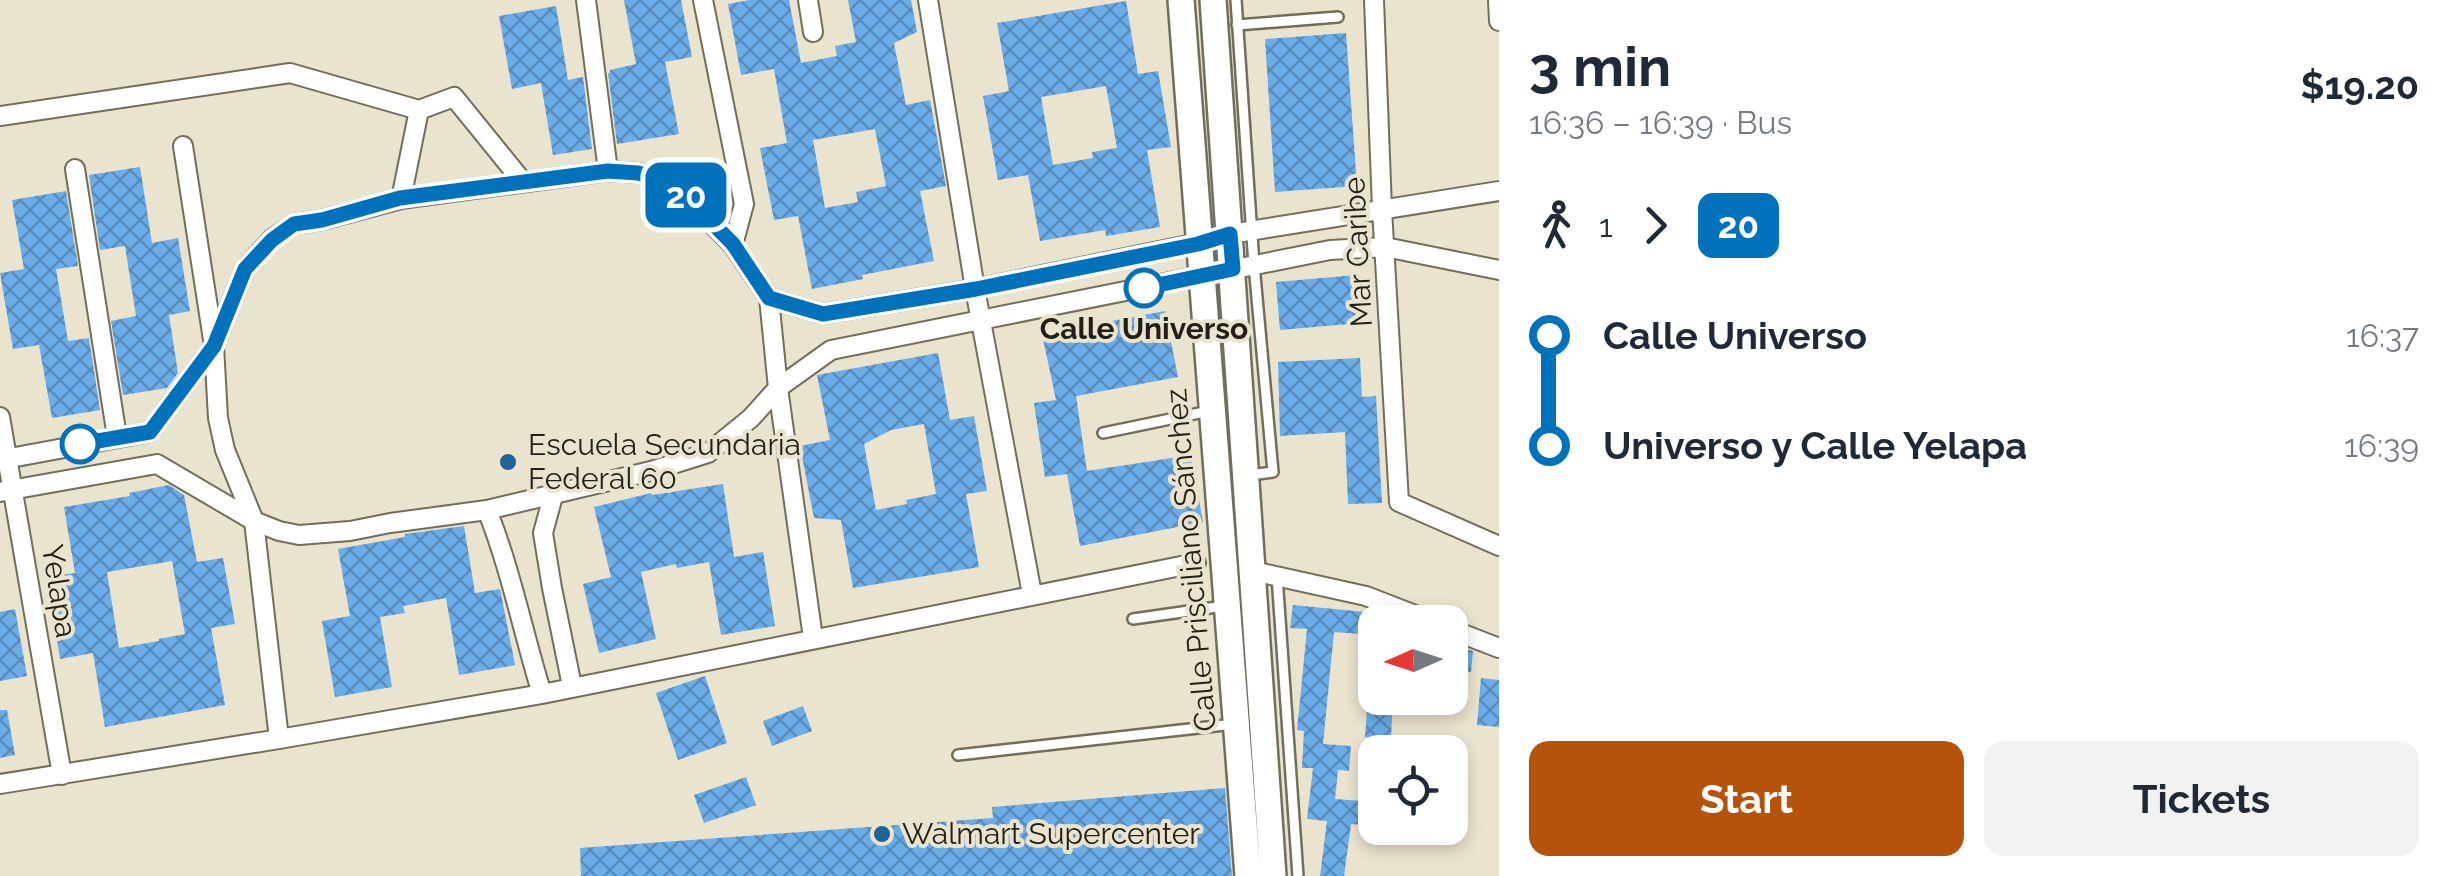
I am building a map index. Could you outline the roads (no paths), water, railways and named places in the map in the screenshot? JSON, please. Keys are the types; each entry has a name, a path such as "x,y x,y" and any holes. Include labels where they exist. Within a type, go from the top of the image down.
{"main road":[{"name":"Calle Prisciliano Sánchez","path":"1179,0 1248,876"},
{"name":"Calle Prisciliano Sánchez","path":"1213,0 1230,30 1243,267 1247,475 1265,574 1273,876"}],"street":[{"path":"586,0 608,171"},
{"path":"705,0 744,204 733,244"},
{"path":"808,0 813,32"},
{"path":"928,0 1032,594"},
{"name":"Mar Caribe","path":"1374,0 1398,502 1499,546"},
{"path":"1498,0 1499,21"},
{"path":"0,116 290,73 419,110 454,97 522,182"},
{"path":"400,198 419,110"},
{"path":"183,146 214,346 218,418 226,450 254,521 279,739"},
{"path":"74,169 117,438"},
{"path":"4,459 150,432 214,346 245,269 272,240 294,224 400,198 626,171 663,180 690,199 733,244 769,298 813,638"},
{"path":"769,298 823,314 976,289 1241,232 1499,190"},
{"path":"7,490 158,464 279,532 350,531 552,496 651,472 708,453 751,418 778,388 830,350 1330,250 1385,246 1499,270"},
{"path":"823,314 830,350"},
{"name":"Yelapa","path":"0,416 7,490 62,775"},
{"path":"150,432 158,464"},
{"path":"552,496 543,532 572,686"},
{"path":"487,510 511,577 542,694"},
{"path":"0,784 542,694 1196,562"},
{"path":"1265,574 1366,596 1389,605"},
{"path":"1468,636 1499,648"}],"lane":[{"path":"1236,0 1230,30 1338,17"},
{"path":"1102,433 1212,410"},
{"path":"1265,574 1298,876"},
{"path":"1133,619 1227,606"},
{"path":"958,755 1236,724"}],"place":[{"name":"Calle Universo","path":"1144,288"},
{"name":"Escuela Secundaria Federal 60","path":"508,462"},
{"name":"Walmart Supercenter","path":"882,834"}]}
